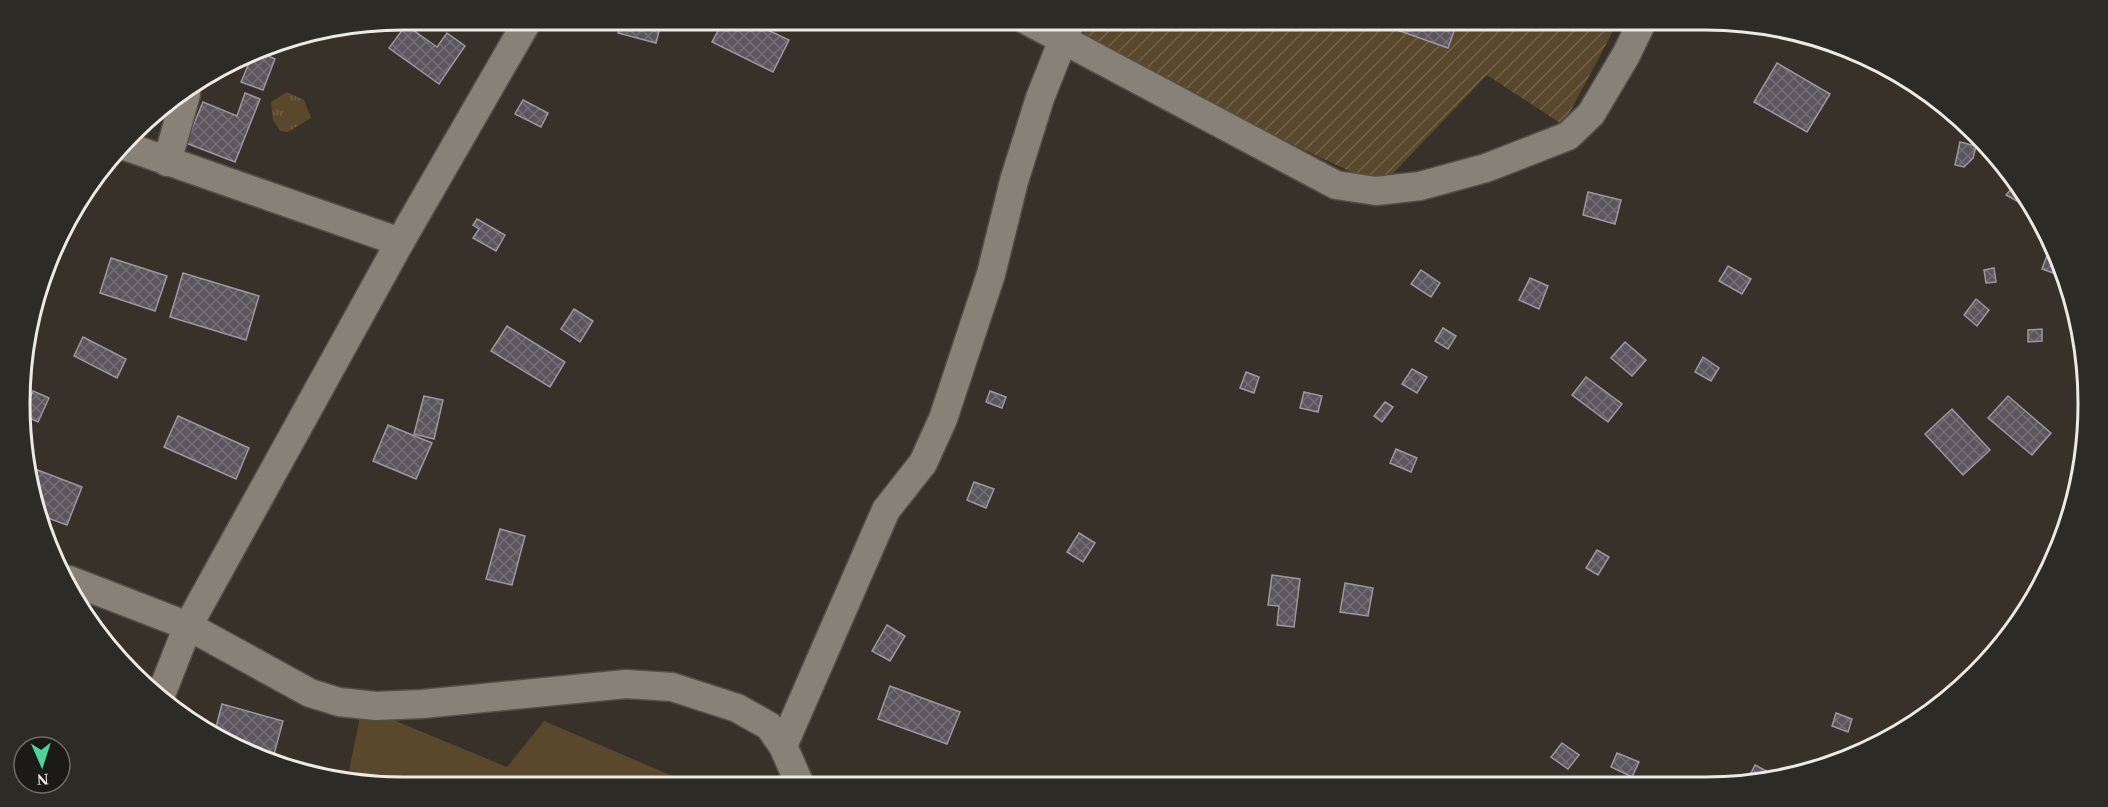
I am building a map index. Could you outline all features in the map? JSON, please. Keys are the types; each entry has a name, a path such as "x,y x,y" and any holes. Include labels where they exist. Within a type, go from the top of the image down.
{"street":[{"path":"163,689 188,626 400,242 522,30"},
{"path":"783,746 886,510 923,463 943,419 991,274 1014,181 1040,98 1068,30"},
{"path":"1070,30 1336,185 1376,191 1452,179 1568,136 1591,114 1638,30"},
{"path":"167,162 184,101"},
{"path":"131,148 400,242"},
{"path":"76,583 188,626 310,693 339,702 376,706 422,705 626,684 672,687 737,708 769,726 783,746 797,777"}],"green space":[{"path":"1085,30 1614,30 1563,125 1487,75 1381,186 1080,44"},
{"path":"287,92 304,100 311,118 288,132 280,131 273,120 271,102"},
{"path":"362,707 507,767 544,721 675,777 404,777 348,773"}],"building":[{"path":"404,30 413,30 437,47 447,33 465,46 439,84 389,48"},
{"path":"619,30 659,30 656,43 618,33"},
{"path":"719,30 768,30 789,40 773,72 712,42"},
{"path":"1397,30 1454,30 1448,48"},
{"path":"267,56 275,59 263,90 241,82 249,64"},
{"path":"1777,63 1830,94 1807,132 1754,102"},
{"path":"245,93 260,99 235,162 186,143 203,102 237,116"},
{"path":"523,100 548,113 541,127 515,114"},
{"path":"1960,142 1975,146 1973,158 1964,167 1955,165"},
{"path":"2011,190 2019,202 2006,195"},
{"path":"1588,192 1621,200 1615,224 1583,215"},
{"path":"477,219 505,235 496,251 473,238 479,229 473,225"},
{"path":"2047,255 2055,273 2042,269"},
{"path":"111,258 167,276 155,311 100,293"},
{"path":"1728,266 1751,279 1742,294 1719,281"},
{"path":"1994,268 1996,282 1986,283 1984,270"},
{"path":"1421,270 1440,283 1431,297 1411,284"},
{"path":"183,273 259,296 246,340 170,317"},
{"path":"1530,278 1548,286 1539,309 1519,300"},
{"path":"1976,299 1989,310 1977,326 1964,315"},
{"path":"574,309 593,321 580,342 561,329"},
{"path":"507,326 565,362 550,387 491,351"},
{"path":"1443,328 1456,336 1448,349 1435,341"},
{"path":"2042,329 2042,341 2028,342 2028,330"},
{"path":"83,337 126,359 117,378 74,356"},
{"path":"1625,342 1646,360 1632,376 1611,358"},
{"path":"1703,357 1719,368 1711,381 1695,372"},
{"path":"1412,369 1427,377 1417,393 1402,384"},
{"path":"1246,372 1259,377 1254,393 1240,388"},
{"path":"1586,377 1622,404 1608,422 1572,395"},
{"path":"33,391 49,398 38,422 31,419 30,398"},
{"path":"990,391 1006,397 1002,408 986,402"},
{"path":"1304,392 1322,396 1318,412 1300,408"},
{"path":"424,396 443,400 434,439 414,434"},
{"path":"2008,396 2051,433 2032,455 1988,418"},
{"path":"1385,402 1393,407 1382,422 1374,416"},
{"path":"1952,409 1990,450 1963,475 1925,434"},
{"path":"178,416 249,448 236,479 164,447"},
{"path":"388,425 432,443 416,479 373,461"},
{"path":"1396,449 1417,458 1411,472 1390,463"},
{"path":"36,469 82,487 67,525 48,518"},
{"path":"974,482 994,489 986,508 967,500"},
{"path":"500,529 525,536 512,585 486,579"},
{"path":"1079,533 1095,543 1083,562 1067,552"},
{"path":"1597,550 1609,557 1598,575 1586,568"},
{"path":"1272,575 1300,579 1294,627 1277,625 1279,606 1268,605"},
{"path":"1345,583 1373,588 1368,616 1340,612"},
{"path":"887,625 905,636 890,661 872,651"},
{"path":"890,686 960,712 947,744 878,719"},
{"path":"222,704 283,721 274,754 216,726"},
{"path":"1836,713 1852,719 1848,732 1832,726"},
{"path":"1562,743 1579,755 1568,769 1551,757"},
{"path":"1617,753 1639,762 1632,777 1611,767"},
{"path":"1755,765 1767,772 1753,774 1750,774"}]}
